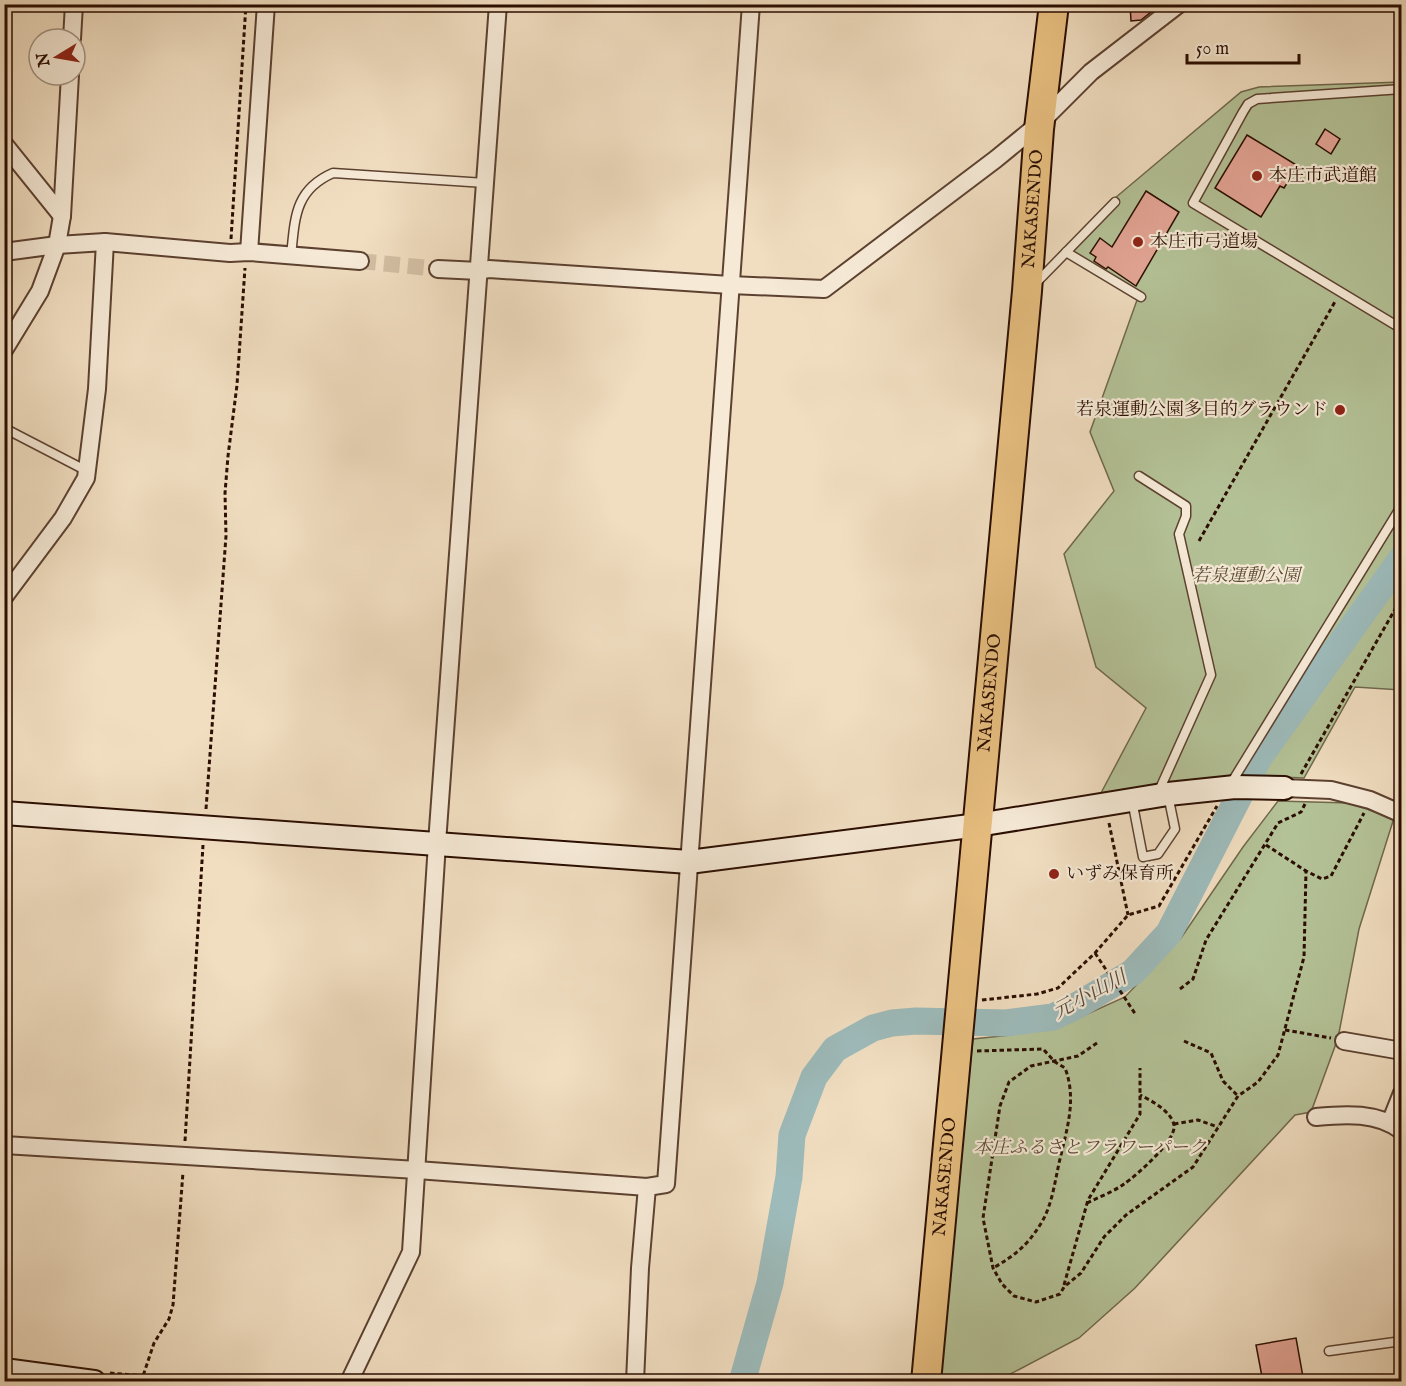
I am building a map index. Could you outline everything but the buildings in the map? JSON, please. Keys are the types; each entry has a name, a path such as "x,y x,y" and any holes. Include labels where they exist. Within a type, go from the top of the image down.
{"highway":[{"name":"NAKASENDO","path":"926,1382 1028,291 1040,123 1054,4"}],"street":[{"path":"73,27 74,4"},
{"path":"249,252 266,4"},
{"path":"349,1382 411,1252 437,843 498,4"},
{"path":"4,1145 417,1170 647,1187 666,1184 751,4"},
{"path":"438,269 479,271 489,269 824,289 996,159 1040,123 1091,72 1179,4"},
{"path":"4,350 40,291 57,245 62,216 69,87"},
{"path":"4,144 62,216"},
{"path":"4,597 63,519 86,478 97,390 105,242"},
{"path":"4,252 105,242 360,261"},
{"path":"4,813 689,862 978,825 1162,795 1232,787 1331,790 1370,801 1401,814"},
{"path":"1344,1041 1401,1051"},
{"path":"1316,1117 1349,1114 1396,1127 1401,1093"},
{"path":"635,1382 640,1268 647,1187"},
{"path":"4,1370 94,1382"}],"lane":[{"path":"1401,89 1257,99 1248,104 1243,112 1193,203 1401,329"},
{"path":"291,257 300,201 309,188 320,179 333,173 484,183"},
{"path":"1028,291 1115,202"},
{"path":"1066,252 1141,297"},
{"path":"4,428 87,471"},
{"path":"1132,800 1143,857 1158,854 1175,829 1162,795 1211,675 1179,534 1186,516 1186,506 1139,476"},
{"path":"1232,787 1401,505"},
{"path":"1329,1351 1401,1341"}],"path":[{"path":"230,253 246,4"},
{"path":"1199,542 1341,292"},
{"path":"1288,789 1401,597"},
{"path":"962,1005 1037,994 1058,988 1095,953 1128,915 1159,906 1232,787"},
{"path":"1180,989 1193,979 1206,940 1278,823 1301,812 1313,789"},
{"path":"1266,845 1322,879 1331,876 1370,801"},
{"path":"1106,804 1128,915"},
{"path":"1064,1287 1081,1274 1104,1237 1126,1215 1193,1167 1238,1096 1258,1082 1278,1055 1304,957 1306,871"},
{"path":"1095,953 1135,1014"},
{"path":"1285,1030 1344,1041"},
{"path":"1184,1041 1211,1053 1223,1081 1238,1096"},
{"path":"1097,1043 1078,1056 1031,1066 1009,1082 1000,1106 983,1218 993,1268 1002,1284 1014,1296 1036,1302 1060,1294 1064,1287 1087,1203 1140,1114 1140,1068"},
{"path":"958,1045 1043,1049 1054,1062 1065,1068 1069,1079 1069,1130 1053,1194 1041,1224 1017,1254 993,1268"},
{"path":"1087,1203 1124,1184 1161,1151 1174,1130 1174,1124 1167,1114 1156,1103 1140,1095"},
{"path":"1174,1124 1198,1120 1218,1127"}],"green space":[{"name":"若泉運動公園","path":"1401,82 1401,690 1355,687 1304,778 1239,775 1101,793 1146,708 1096,667 1064,554 1114,491 1090,432 1141,293 1070,252 1119,203 1115,198 1241,92 1259,87"},
{"name":"本庄ふるさとフラワーパーク","path":"1278,801 1349,803 1394,818 1359,929 1338,1038 1311,1112 1295,1115 1135,1288 1079,1338 997,1381 937,1382 973,1039 1011,1035 1074,1020 1125,997 1181,938 1243,847"}],"waterway":[{"name":"元小山川","path":"742,1382 770,1283 789,1177 792,1135 814,1077 835,1049 873,1028 892,1023 916,1021 1006,1023 1053,1017 1133,972 1169,933 1258,759 1402,558"}],"tunnel":[{"path":"360,261 438,269"}],"place":[{"name":"本庄市武道館","path":"1257,176"},
{"name":"本庄市弓道場","path":"1138,242"},
{"name":"若泉運動公園多目的グラウンド","path":"1340,410"},
{"name":"いずみ保育所","path":"1054,874"}]}
